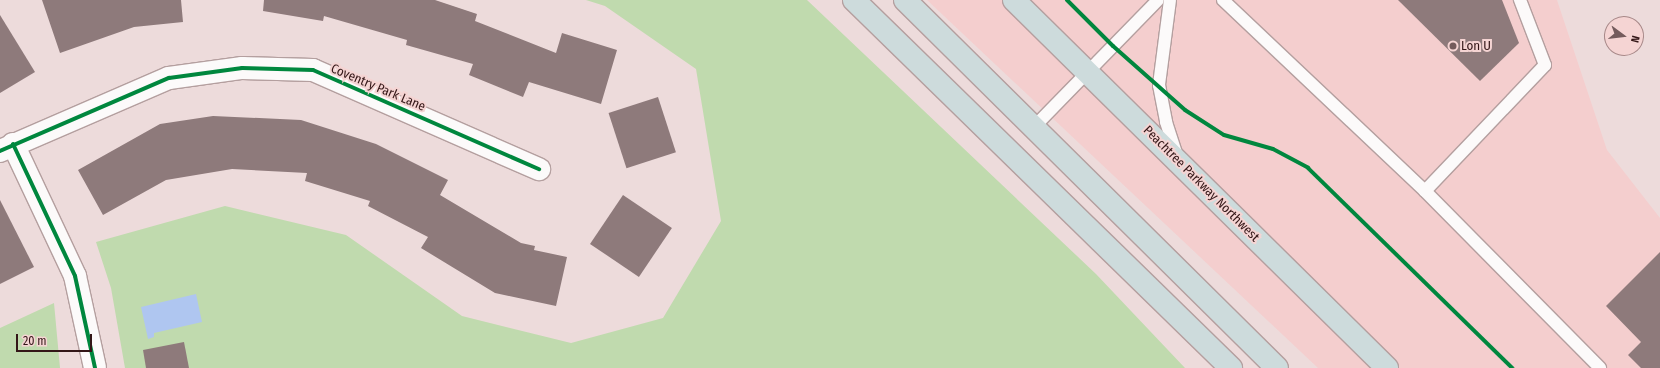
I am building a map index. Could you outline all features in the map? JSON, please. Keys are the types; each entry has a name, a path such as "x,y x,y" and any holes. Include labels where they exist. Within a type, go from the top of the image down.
{"highway":[{"path":"854,0 1231,368"},
{"path":"905,0 1277,368"},
{"name":"Peachtree Parkway Northwest","path":"1014,0 1180,162 1387,368"}],"street":[{"name":"Coventry Park Lane","path":"7,147 169,78 242,68 313,70 539,169"},
{"path":"7,147 75,276 95,368"}],"lane":[{"path":"1034,127 1158,0"},
{"path":"1170,0 1159,85 1166,122 1180,162"},
{"path":"1223,0 1425,191 1600,368"},
{"path":"1425,191 1545,65 1520,0"}],"shaded area":[{"path":"927,0 1557,0 1607,150 1660,218 1660,368 1318,368"}],"green space":[{"path":"586,0 807,0 1096,274 1185,368 125,368 111,288 96,242 225,206 346,235 462,316 571,343 663,318 721,221 696,69 605,6"},
{"path":"54,303 60,368 0,368 0,328"}],"water":[{"path":"196,294 202,322 154,333 154,337 148,339 141,307"}],"building":[{"path":"42,0 181,0 183,22 134,27 60,53"},
{"path":"264,0 435,0 477,14 475,21 556,53 562,33 617,50 601,104 529,82 523,97 469,75 473,64 406,45 407,40 324,16 323,21 263,11"},
{"path":"1398,0 1502,0 1519,43 1480,81"},
{"path":"0,15 35,72 0,93"},
{"path":"658,97 676,152 626,168 609,113"},
{"path":"213,116 301,120 376,144 448,180 440,195 521,243 535,246 534,250 567,257 556,306 495,293 421,248 428,237 368,206 370,201 305,181 307,173 232,169 166,180 103,215 78,170 160,124"},
{"path":"623,195 672,228 639,277 590,244"},
{"path":"0,200 34,267 0,284"},
{"path":"1660,252 1660,368 1641,368 1628,355 1641,342 1606,306"},
{"path":"184,342 189,368 146,368 143,350"}],"cycle path":[{"path":"1067,0 1113,46 1185,110 1224,135 1273,149 1308,168 1512,368"},
{"path":"0,151 169,78 242,68 313,70 539,169"},
{"path":"13,144 75,276 95,368"}],"place":[{"name":"Lon U","path":"1453,46"}]}
